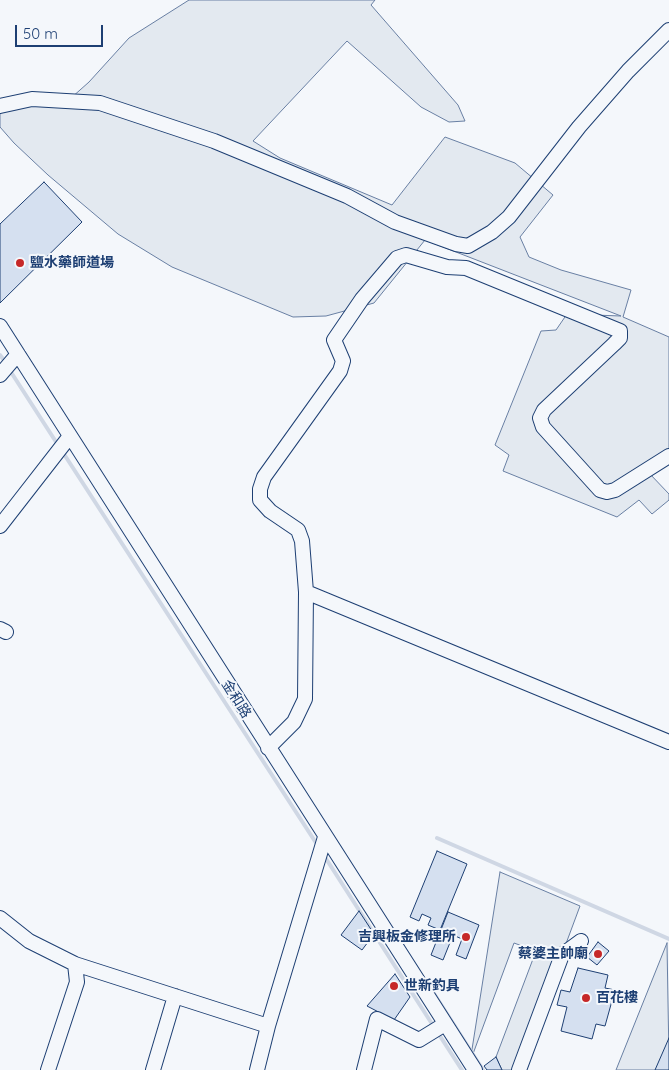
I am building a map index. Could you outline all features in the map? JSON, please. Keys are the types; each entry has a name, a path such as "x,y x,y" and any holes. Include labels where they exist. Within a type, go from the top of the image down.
{"street":[{"path":"0,106 32,99 100,103 214,141 347,196 395,222 456,244 468,246 492,232 509,217 579,127 628,71 669,30"},
{"path":"466,268 468,246"},
{"path":"268,748 294,722 305,699 306,592 302,540 298,530 270,511 260,500 260,489 264,477 332,386 340,371 343,361 334,340 362,298 397,258 406,255 447,267 466,268 620,331 620,338 544,410 540,418 543,427 600,490 607,492 615,490 669,456"},
{"name":"金和路","path":"0,326 474,1070"},
{"path":"0,375 18,354"},
{"path":"0,526 70,436"},
{"path":"306,592 669,742"},
{"path":"257,1070 268,1026 325,838"},
{"path":"0,918 29,941 76,964 268,1026"},
{"path":"518,1070 562,955 581,942"},
{"path":"48,1070 77,982 76,964"},
{"path":"153,1070 176,996"},
{"path":"364,1070 377,1019 419,1040 445,1024"}],"shaded area":[{"path":"189,0 375,0 371,5 458,105 465,121 449,122 421,107 347,41 253,141 280,158 392,205 445,137 515,163 553,195 520,237 529,257 561,270 631,290 623,317 669,337 669,457 649,473 669,494 669,500 652,514 639,500 617,517 503,471 509,455 495,445 541,331 556,330 567,314 621,316 425,240 374,303 326,316 293,317 172,267 118,234 48,175 0,127 0,107 62,106 89,82 129,38"},
{"path":"500,872 580,906 519,1070 502,1070 496,1057 536,951 514,943 470,1062"},
{"path":"667,943 669,1060 665,1070 616,1070"}],"building":[{"name":"鹽水藥師道場","path":"44,182 82,222 0,303 0,224"},
{"path":"437,851 467,864 440,930 428,925 431,918 422,914 419,921 410,917"},
{"path":"359,911 374,934 362,950 341,935"},
{"name":"吉興板金修理所","path":"448,912 479,925 466,959 456,955 462,939 453,935 443,960 431,955"},
{"name":"蔡婆主帥廟","path":"598,942 609,951 597,965 587,957"},
{"name":"百花樓","path":"578,968 608,975 605,988 615,990 605,1026 596,1024 592,1039 561,1031 567,1007 557,1005 561,990 570,992"},
{"name":"世新釣具","path":"395,974 410,997 394,1020 367,1006"},
{"path":"669,1038 669,1070 655,1070"},
{"path":"496,1057 502,1070 487,1070 484,1066"}],"waterway":[{"path":"0,355 6,363"},
{"path":"9,369 58,445"},
{"path":"62,451 318,846"},
{"path":"437,838 669,939"},
{"path":"323,854 434,1027"},
{"path":"433,992 483,1070"},
{"path":"438,1033 462,1070"}],"place":[{"name":"鹽水藥師道場","path":"20,263"},
{"name":"吉興板金修理所","path":"466,937"},
{"name":"蔡婆主帥廟","path":"598,954"},
{"name":"世新釣具","path":"394,986"},
{"name":"百花樓","path":"586,998"}]}
